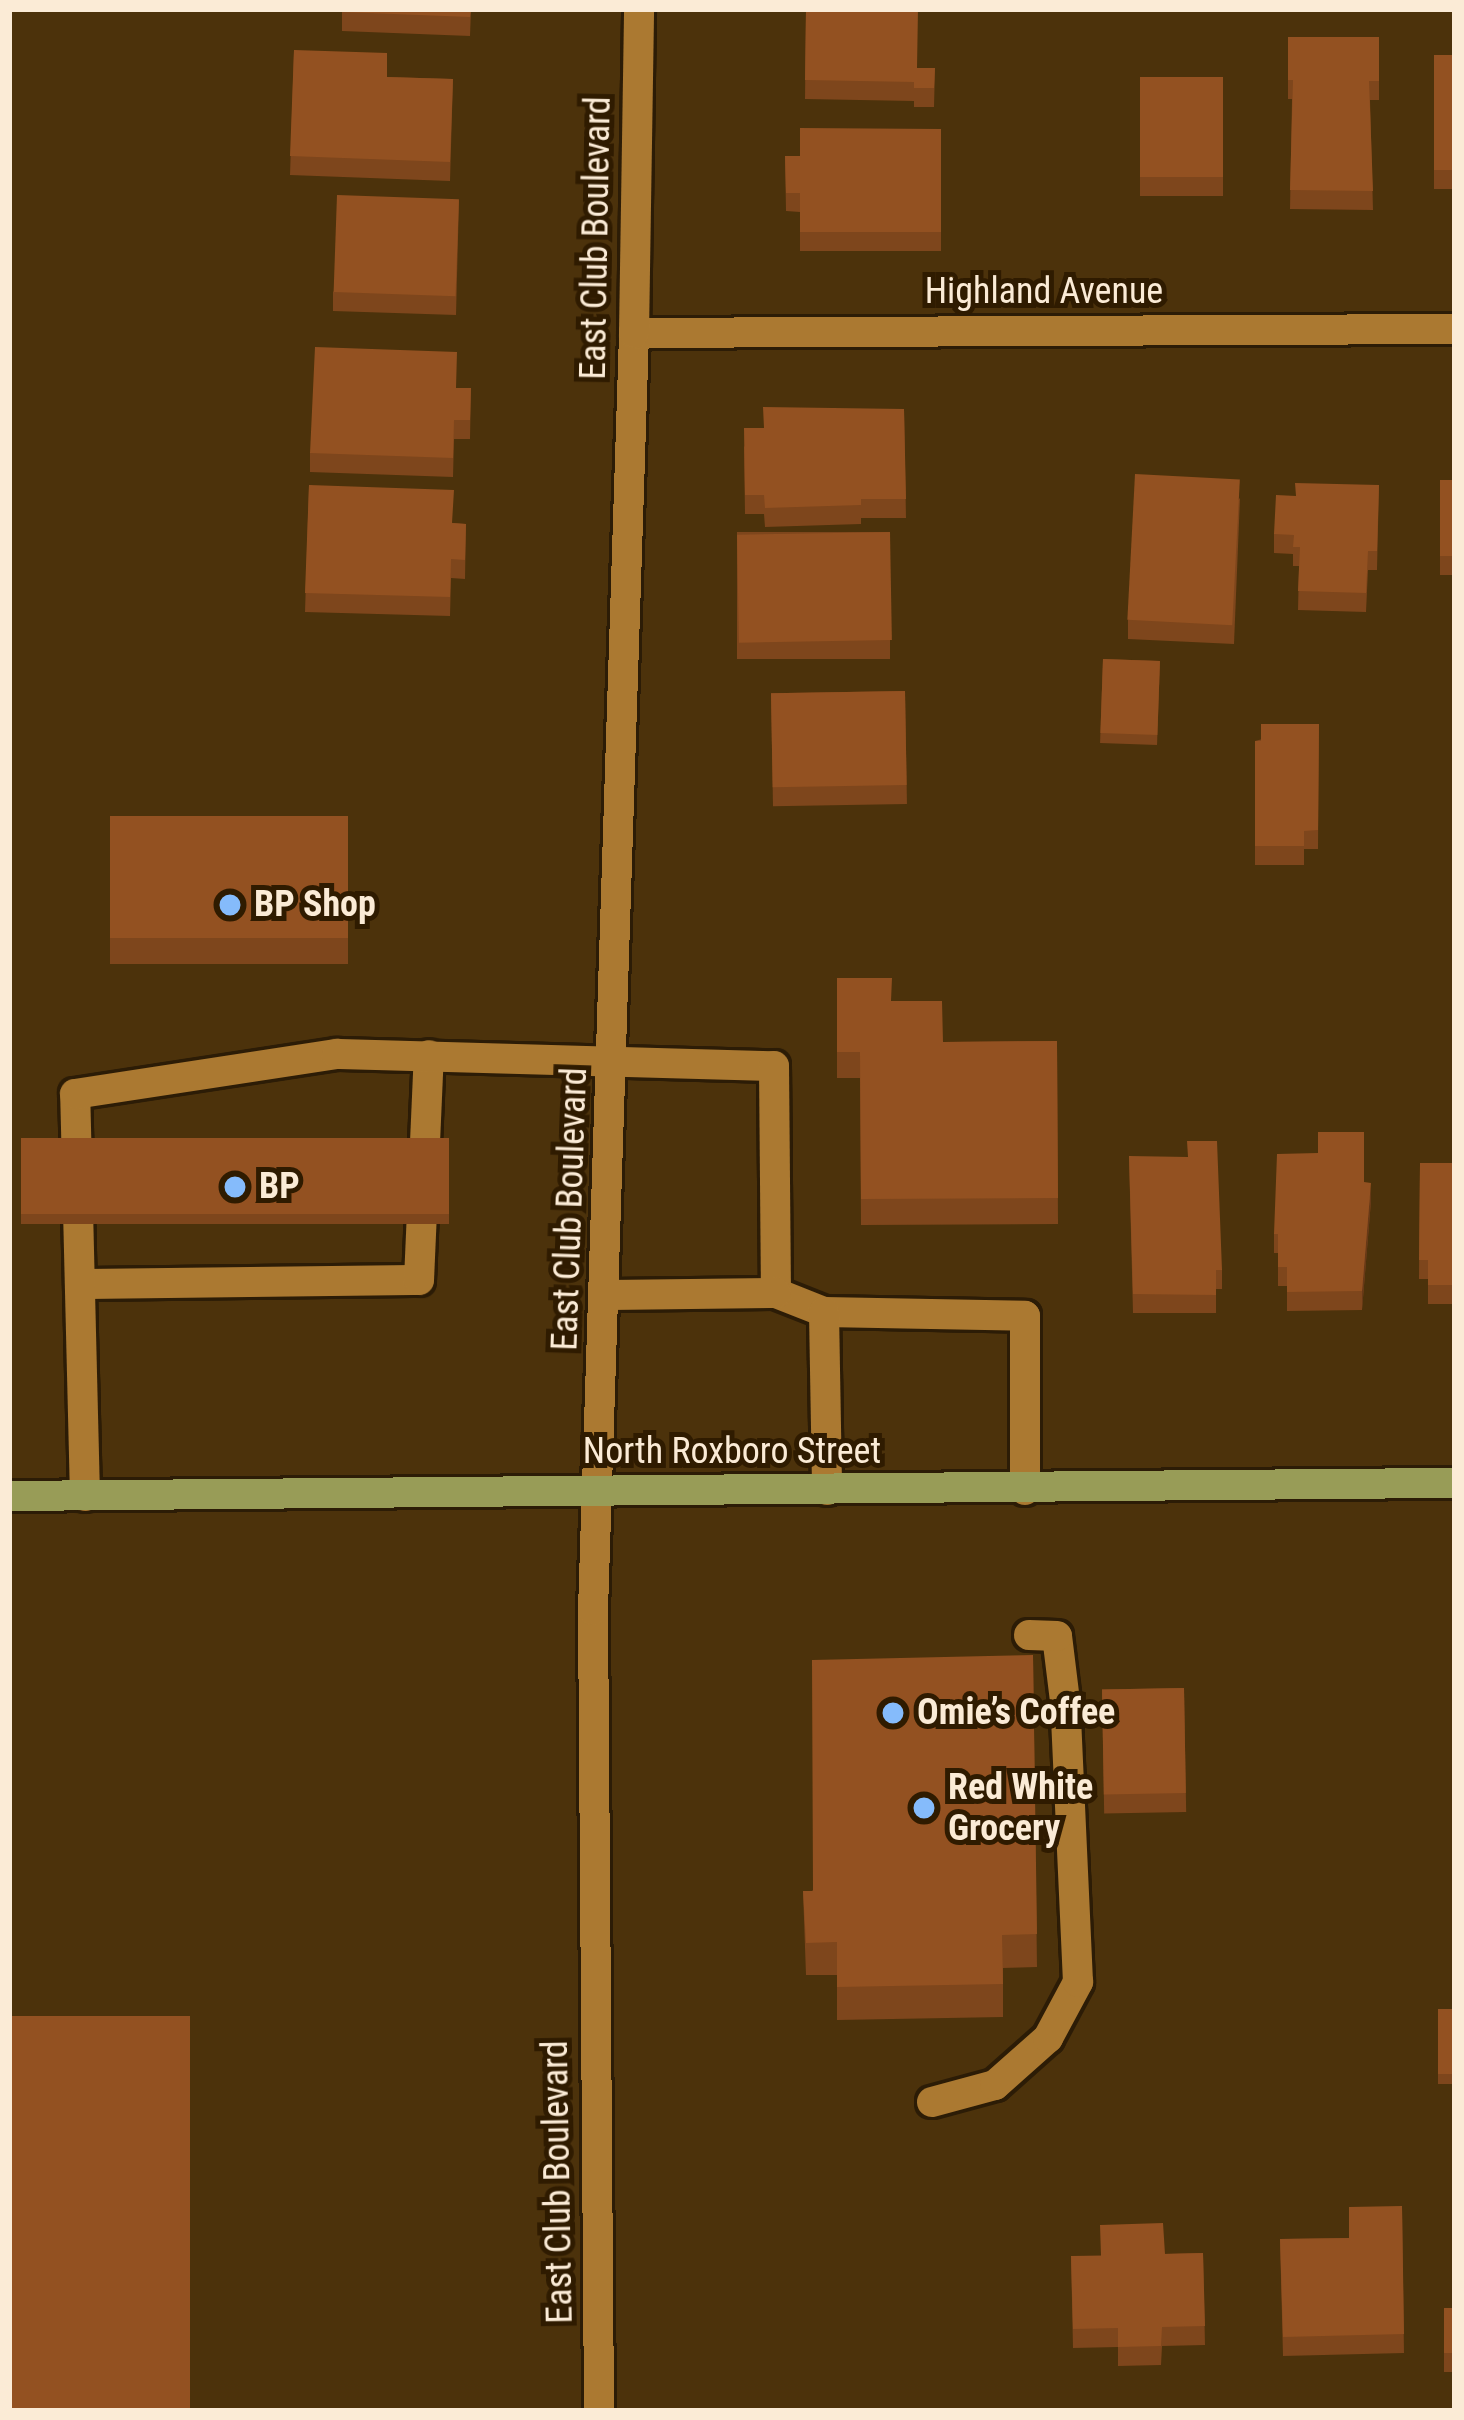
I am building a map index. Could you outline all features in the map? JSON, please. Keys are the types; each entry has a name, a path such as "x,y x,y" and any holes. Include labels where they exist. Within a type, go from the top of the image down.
{"main road":[{"name":"North Roxboro Street","path":"9,1496 1455,1483"}],"street":[{"name":"East Club Boulevard","path":"599,2411 593,1676 634,333 639,9"},
{"name":"Highland Avenue","path":"634,333 1455,329"},
{"path":"85,1496 75,1094 337,1054 774,1066 776,1293"},
{"path":"81,1284 418,1280 429,1055"},
{"path":"605,1295 776,1293 824,1312 1025,1316 1025,1490"},
{"path":"824,1312 827,1490"},
{"path":"932,2102 995,2085 1048,2038 1078,1982 1065,1701 1057,1636 1029,1635"}],"building":[{"path":"342,9 471,9 470,17"},
{"path":"806,9 918,9 917,68 935,68 934,88 914,88 914,82 805,80"},
{"path":"1288,37 1379,37 1379,81 1369,81 1373,191 1290,190 1293,80 1288,80"},
{"path":"294,50 387,53 387,77 453,79 450,162 290,156"},
{"path":"1434,55 1455,55 1455,170 1434,170"},
{"path":"1140,77 1223,77 1223,177 1140,177"},
{"path":"800,128 941,129 941,232 800,232 800,193 786,193 785,156 800,156"},
{"path":"337,195 459,199 456,296 334,292"},
{"path":"315,347 457,352 456,388 471,388 470,420 454,420 453,458 310,453"},
{"path":"763,407 904,409 906,499 765,508 764,495 745,495 744,428 764,428"},
{"path":"1135,474 1240,479 1232,625 1127,620"},
{"path":"1440,480 1455,480 1455,556 1440,556"},
{"path":"1295,483 1379,485 1377,551 1368,551 1366,593 1298,591 1300,547 1293,547 1294,535 1274,534 1276,495 1296,496"},
{"path":"309,485 454,490 452,523 466,524 465,560 451,559 450,597 305,593"},
{"path":"890,532 892,640 739,643 737,535"},
{"path":"1103,659 1160,661 1157,735 1100,733"},
{"path":"905,691 907,785 773,787 771,693"},
{"path":"1261,724 1319,724 1318,830 1304,831 1304,846 1255,846 1255,741 1261,741"},
{"name":"BP Shop","path":"110,816 348,816 348,938 110,938"},
{"path":"837,978 892,978 891,1001 942,1001 943,1042 1057,1041 1058,1198 861,1199 860,1052 837,1052"},
{"path":"1318,1132 1364,1132 1364,1182 1371,1183 1362,1291 1287,1292 1287,1267 1278,1267 1278,1234 1274,1234 1277,1154 1318,1153"},
{"name":"BP","path":"21,1138 449,1138 449,1214 21,1214"},
{"path":"1187,1141 1217,1141 1222,1270 1216,1270 1216,1295 1133,1294 1129,1156 1188,1157"},
{"path":"1420,1163 1455,1163 1455,1285 1428,1285 1428,1260 1419,1260"},
{"name":"Red White Grocery","path":"1033,1655 1037,1934 1002,1935 1003,1984 837,1987 837,1942 806,1943 803,1891 813,1891 812,1660"},
{"path":"1184,1688 1186,1793 1104,1794 1102,1689"},
{"path":"1438,2009 1455,2009 1455,2074 1438,2074"},
{"path":"9,2016 190,2016 190,2411 9,2411"},
{"path":"1402,2206 1404,2334 1283,2337 1280,2239 1349,2238 1349,2207"},
{"path":"1163,2223 1165,2254 1203,2253 1205,2326 1162,2327 1161,2346 1118,2347 1118,2328 1073,2329 1071,2256 1101,2256 1100,2225"},
{"path":"1444,2308 1455,2308 1455,2353 1444,2353"}],"place":[{"name":"BP Shop","path":"230,905"},
{"name":"BP","path":"235,1187"},
{"name":"Omie’s Coffee","path":"893,1713"},
{"name":"Red White Grocery","path":"924,1808"}]}
